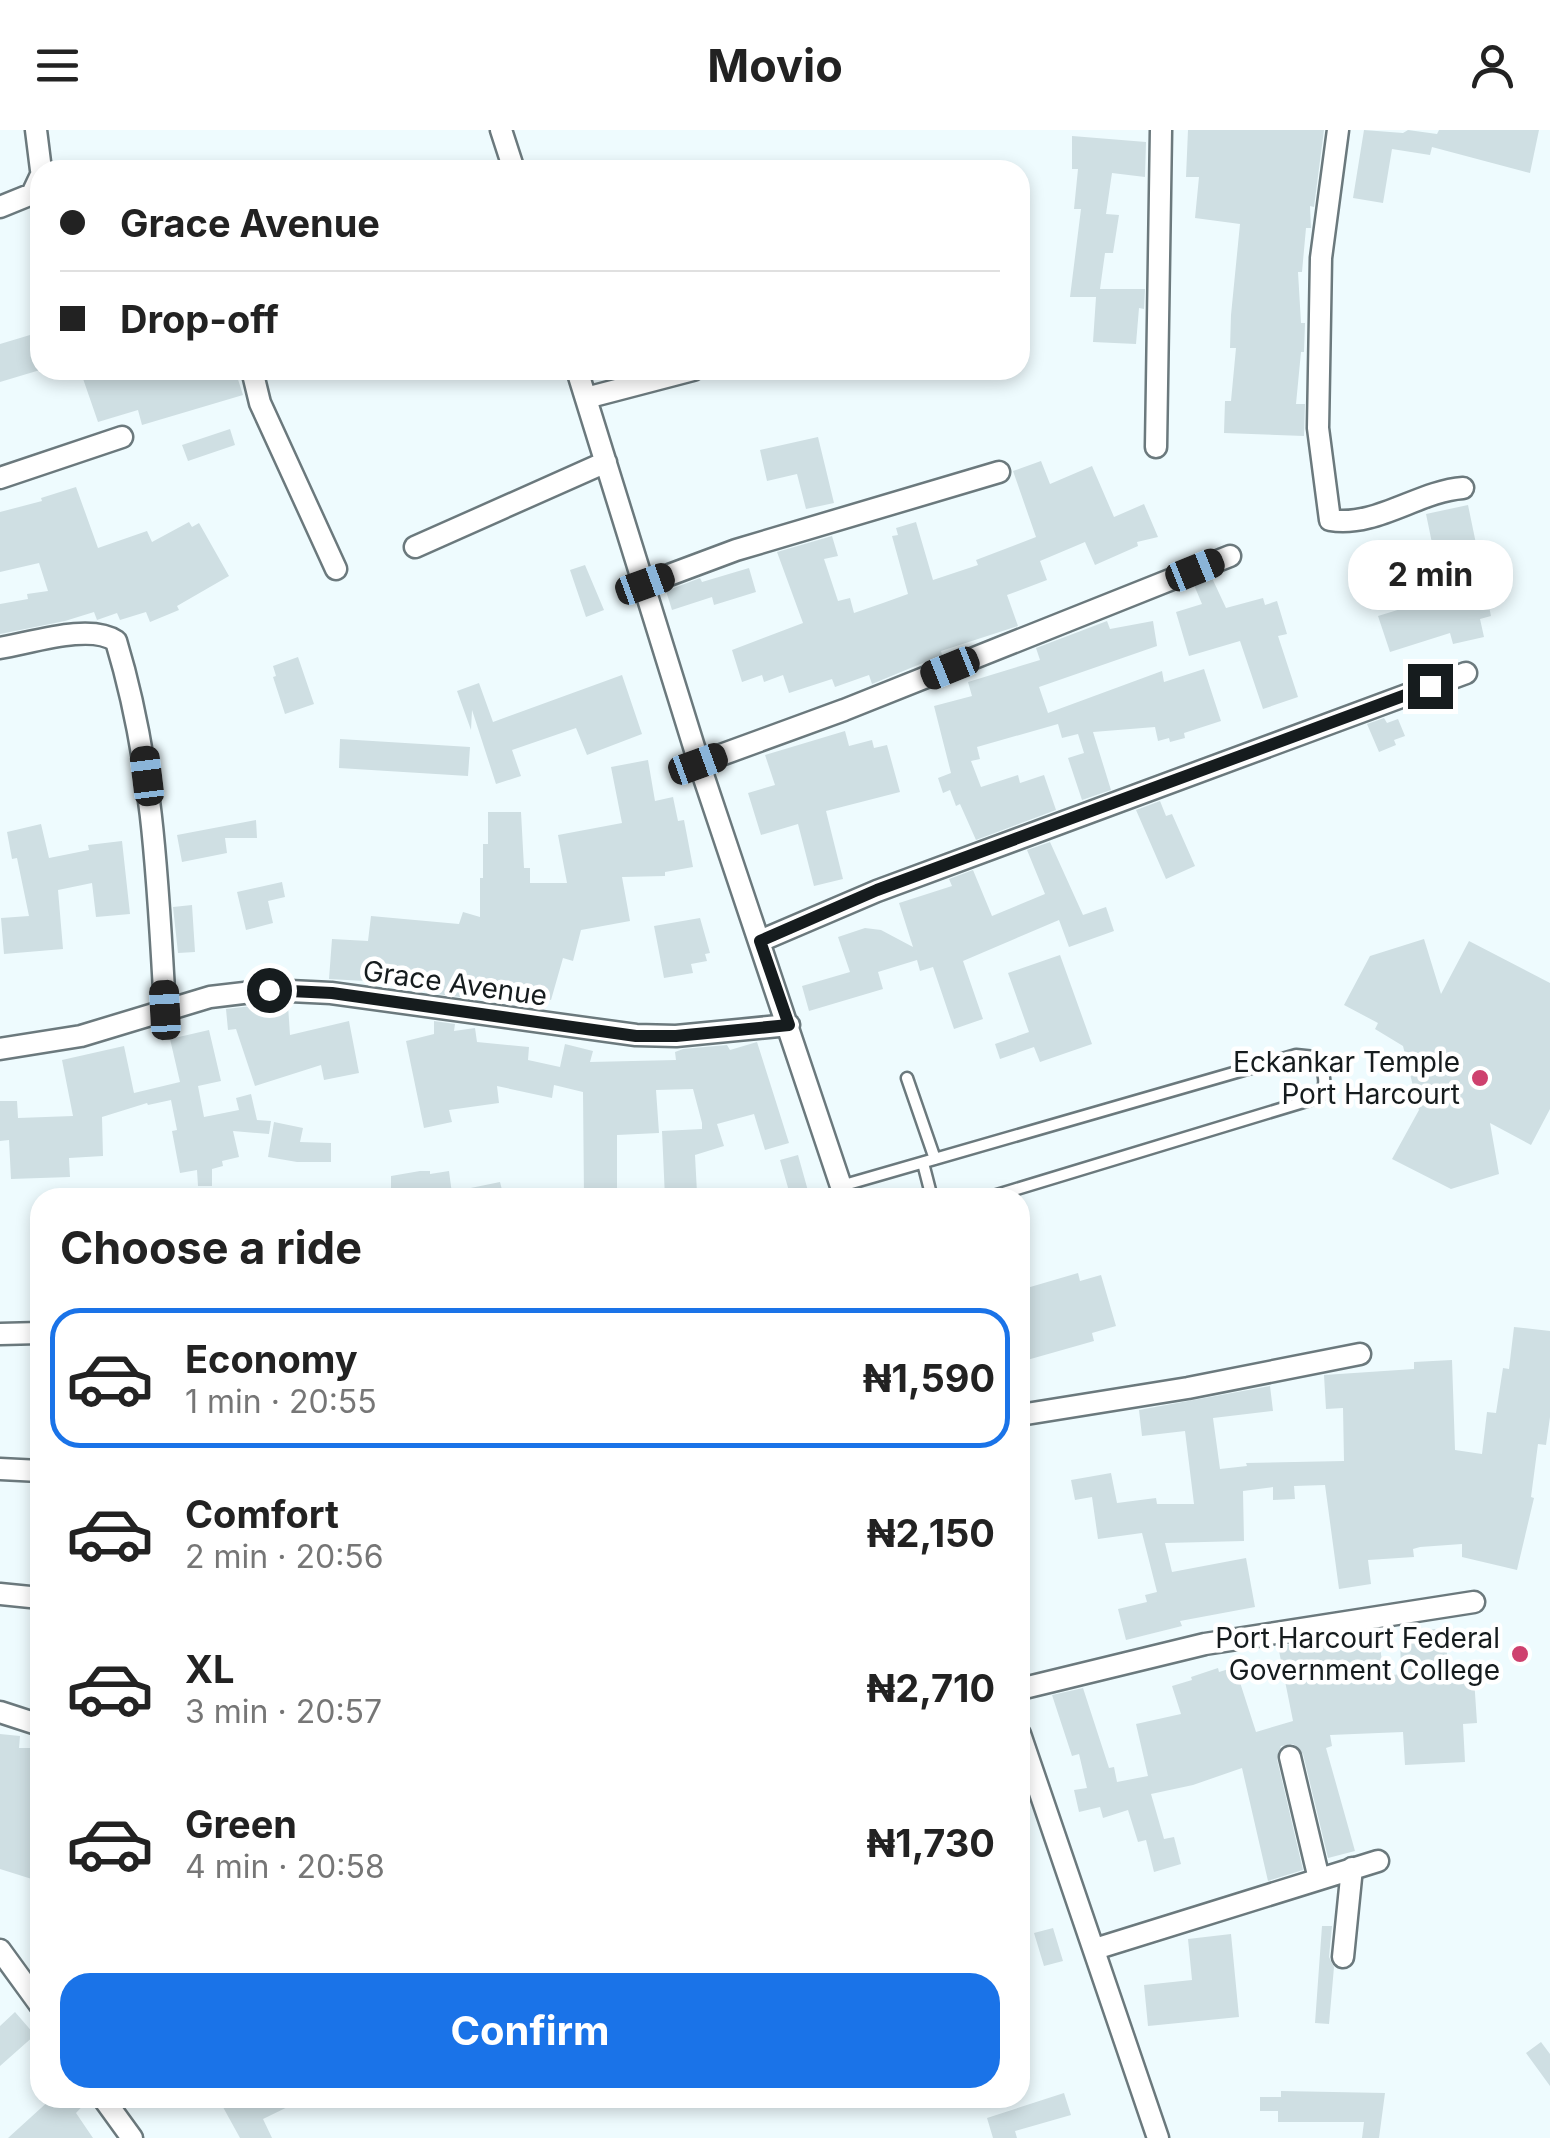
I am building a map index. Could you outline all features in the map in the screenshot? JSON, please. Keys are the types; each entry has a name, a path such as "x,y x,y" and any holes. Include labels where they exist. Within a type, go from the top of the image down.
{"street":[{"path":"36,130 39,160"},
{"path":"501,130 511,160"},
{"path":"1156,447 1161,130"},
{"path":"1338,130 1322,258 1318,428 1330,520 1348,523 1444,489 1464,488"},
{"path":"0,206 30,195"},
{"path":"254,380 260,403 336,569"},
{"path":"580,380 698,764 842,1188"},
{"path":"586,398 655,380"},
{"path":"0,478 122,437"},
{"path":"415,547 606,462"},
{"path":"645,584 736,550 1000,472"},
{"path":"698,764 1230,556"},
{"path":"0,648 91,632 107,634 116,641 143,742 156,842 165,1010"},
{"path":"760,941 877,890 1466,673"},
{"name":"Grace Avenue","path":"0,1049 81,1036 210,997 269,990 332,993 636,1036 789,1025"},
{"path":"0,1334 30,1333"},
{"path":"1030,1413 1360,1354"},
{"path":"0,1469 30,1470"},
{"path":"0,1594 30,1597"},
{"path":"1030,1687 1206,1644 1474,1602"},
{"path":"0,1712 30,1722"},
{"path":"1290,1758 1319,1879"},
{"path":"1030,1781 1094,1949 1158,2138"},
{"path":"1094,1949 1378,1860"},
{"path":"1344,1957 1352,1868"},
{"path":"0,1950 30,1992"},
{"path":"111,2108 132,2138"}],"lane":[{"path":"854,1188 929,1161 1296,1055 1316,1057 1324,1072 1326,1085 1321,1095 1310,1100 1020,1188"},
{"path":"907,1078 929,1161 931,1188"}],"building":[{"path":"1188,130 1324,130 1314,207 1310,206 1311,228 1306,228 1302,272 1298,272 1301,323 1305,323 1296,404 1305,404 1304,436 1224,433 1225,401 1231,401 1236,348 1230,348 1231,315 1240,224 1195,218 1199,177 1186,177"},
{"path":"1364,130 1437,134 1439,130 1539,130 1530,173 1432,147 1430,155 1392,149 1383,203 1353,198"},
{"path":"1072,136 1146,142 1145,177 1112,173 1106,214 1119,215 1113,253 1105,253 1100,289 1145,289 1136,344 1093,342 1096,297 1070,297 1081,209 1074,209 1078,169 1072,169"},
{"path":"30,335 30,373 0,382 0,344"},
{"path":"83,380 238,380 243,395 142,425 138,410 98,422"},
{"path":"230,429 235,445 188,461 182,445"},
{"path":"818,437 834,503 806,509 797,474 767,481 760,450"},
{"path":"1041,461 1050,484 1092,466 1114,517 1144,504 1158,537 1137,542 1138,546 1095,565 1085,542 1040,561 1047,580 1007,595 1018,626 941,651 942,655 872,684 869,675 835,687 832,679 789,693 783,675 764,682 762,675 742,682 732,650 803,623 777,552 832,536 838,556 824,559 838,601 850,598 854,613 908,594 892,536 898,535 896,528 916,522 933,580 978,565 976,560 1036,537 1013,471"},
{"path":"76,487 98,548 147,531 152,542 189,522 192,527 199,523 229,576 177,606 179,610 150,622 146,612 120,620 117,613 97,620 94,612 0,634 0,604 48,591 39,563 0,572 0,512"},
{"path":"1468,505 1491,616 1480,619 1484,637 1453,644 1450,633 1390,652 1378,616 1443,596 1426,514"},
{"path":"585,565 604,610 586,617 570,570"},
{"path":"749,568 756,592 714,605 712,597 672,610 666,591 700,578 702,582"},
{"path":"1212,578 1226,608 1263,598 1265,605 1277,601 1287,634 1278,636 1298,697 1263,709 1240,641 1189,656 1176,612 1202,604 1194,585"},
{"path":"1107,621 1110,629 1153,621 1157,646 1039,687 1048,713 1162,671 1164,682 1204,669 1221,721 1170,742 1169,738 1158,741 1155,727 1093,732 1111,790 1082,800 1068,758 1084,753 1078,734 1062,738 1058,724 977,747 980,759 971,761 981,787 1018,775 1020,783 1044,775 1056,810 976,840 960,804 956,806 950,790 943,793 938,778 951,773 934,706 972,696 968,682 1040,660 1036,648"},
{"path":"298,657 314,704 285,714 273,666"},
{"path":"622,675 642,734 587,755 576,728 512,750 521,776 496,784 472,710 471,730 457,691 479,683 493,722"},
{"path":"1384,718 1387,723 1398,719 1405,736 1379,752 1367,724"},
{"path":"845,731 849,746 872,740 874,748 887,745 900,792 826,811 843,879 814,886 798,824 761,835 748,793 775,785 765,755"},
{"path":"340,739 470,747 468,776 339,768"},
{"path":"648,760 655,801 673,797 678,821 684,820 693,867 665,872 665,876 622,877 630,921 581,930 573,961 563,958 551,1000 526,993 527,990 480,980 479,984 470,981 468,998 436,994 401,983 329,979 332,939 368,941 371,916 459,924 463,912 480,917 488,812 521,812 524,868 530,868 530,883 567,883 558,835 622,823 611,767"},
{"path":"1160,801 1166,816 1172,814 1195,866 1166,879 1136,810"},
{"path":"256,820 257,838 225,838 227,853 182,862 177,835"},
{"path":"41,824 49,858 89,850 88,845 122,841 130,914 96,917 92,883 58,890 63,949 4,954 1,918 29,916 17,858 12,859 7,832"},
{"path":"1050,842 1083,915 1106,907 1114,931 1069,947 1059,920 963,961 983,1019 954,1029 933,967 920,971 917,960 878,972 883,989 809,1011 802,986 850,972 838,937 865,928 881,930 913,947 899,903 952,886 949,879 973,870 992,916 1045,894 1027,850"},
{"path":"282,882 285,897 268,901 273,923 246,930 237,892"},
{"path":"192,905 195,952 178,953 173,907"},
{"path":"700,918 710,953 705,954 707,961 691,964 693,973 664,978 654,926"},
{"name":"Eckankar Temple Port Harcourt","path":"1424,939 1441,994 1469,941 1550,983 1550,1109 1531,1145 1490,1123 1499,1174 1451,1189 1392,1159 1419,1110 1403,1046 1375,1029 1378,1023 1344,1005 1370,956"},
{"path":"1060,955 1092,1044 1040,1062 1034,1047 1000,1059 995,1044 1029,1032 1008,973"},
{"path":"288,1005 290,1035 349,1021 359,1073 324,1080 321,1065 255,1086 236,1029 228,1030 226,1009"},
{"path":"434,1021 455,1024 454,1031 475,1028 477,1042 529,1047 528,1060 560,1067 565,1044 593,1051 590,1062 676,1060 675,1052 683,1049 727,1045 730,1050 757,1042 789,1143 765,1150 754,1114 717,1124 724,1146 695,1155 697,1188 665,1188 662,1131 702,1129 702,1123 693,1089 656,1090 659,1133 617,1135 617,1188 584,1188 583,1092 554,1085 552,1098 497,1086 499,1103 449,1110 452,1122 424,1128 406,1041 434,1034"},
{"path":"209,1030 221,1081 198,1086 204,1117 239,1110 236,1098 251,1094 257,1120 271,1121 269,1134 233,1131 239,1157 222,1161 223,1166 212,1169 212,1186 198,1186 197,1170 180,1173 171,1100 102,1117 103,1156 69,1158 70,1177 11,1179 9,1140 0,1141 0,1101 17,1101 18,1118 73,1116 62,1060 124,1046 134,1093 180,1082 170,1039"},
{"path":"274,1122 303,1128 300,1142 331,1143 331,1162 268,1157"},
{"path":"798,1155 807,1188 788,1188 780,1160"},
{"path":"449,1171 451,1188 391,1188 391,1176"},
{"path":"500,1182 502,1188 471,1188"},
{"path":"1078,1273 1080,1281 1101,1275 1116,1326 1092,1333 1094,1341 1030,1359 1030,1287"},
{"path":"1514,1327 1550,1331 1550,1417 1546,1445 1538,1444 1531,1497 1534,1498 1517,1570 1462,1557 1462,1544 1420,1547 1413,1549 1414,1557 1368,1560 1371,1584 1339,1589 1325,1485 1294,1486 1295,1499 1273,1500 1273,1487 1243,1491 1244,1541 1165,1543 1172,1572 1246,1558 1255,1607 1180,1621 1182,1626 1126,1640 1118,1609 1147,1602 1145,1595 1157,1592 1142,1533 1098,1539 1092,1497 1075,1500 1071,1480 1111,1473 1117,1503 1156,1498 1157,1504 1194,1504 1185,1431 1142,1436 1139,1410 1270,1386 1273,1411 1213,1418 1220,1469 1247,1466 1246,1463 1344,1461 1343,1408 1326,1409 1324,1375 1414,1369 1414,1362 1452,1360 1455,1450 1482,1454 1487,1412 1496,1413 1503,1368 1509,1369"},
{"path":"1444,1628 1450,1680 1474,1678 1477,1723 1463,1724 1465,1762 1405,1765 1403,1732 1330,1735 1332,1746 1326,1748 1355,1851 1328,1858 1303,1754 1293,1744 1281,1746 1277,1759 1303,1870 1268,1881 1242,1768 1151,1794 1164,1839 1174,1837 1181,1864 1154,1872 1146,1840 1138,1842 1128,1810 1103,1818 1100,1807 1079,1812 1074,1790 1087,1788 1079,1754 1072,1756 1052,1695 1083,1688 1117,1782 1148,1776 1136,1724 1181,1714 1172,1686 1192,1680 1191,1677 1235,1667 1256,1732 1293,1721 1278,1646 1378,1632 1384,1676 1401,1674 1400,1633"},
{"path":"0,1734 20,1736 19,1748 30,1748 30,1878 0,1869"},
{"path":"1322,1926 1332,1926 1329,1957 1334,1967 1329,2024 1315,2023"},
{"path":"1053,1928 1063,1961 1044,1966 1034,1933"},
{"path":"1231,1934 1239,2017 1148,2026 1144,1985 1192,1980 1188,1939"},
{"path":"15,2012 30,2029 30,2039 0,2066 0,2026"},
{"path":"1541,2042 1550,2054 1550,2086 1526,2053"},
{"path":"1281,2091 1385,2093 1379,2138 1362,2138 1364,2122 1278,2122 1278,2111 1260,2111 1260,2097 1281,2097"},
{"path":"1064,2093 1071,2115 1015,2131 1017,2138 993,2138 987,2118 1030,2108 1030,2104"},
{"path":"41,2108 81,2108 76,2113 93,2138 8,2138"},
{"path":"224,2108 286,2108 263,2119 272,2138 240,2138"}],"place":[{"name":"Eckankar Temple Port Harcourt","path":"1480,1078"},
{"name":"Port Harcourt Federal Government College","path":"1520,1654"}],"route":[{"path":"269,990 332,993 636,1036 789,1025 760,941 877,890 1430,686"}]}
